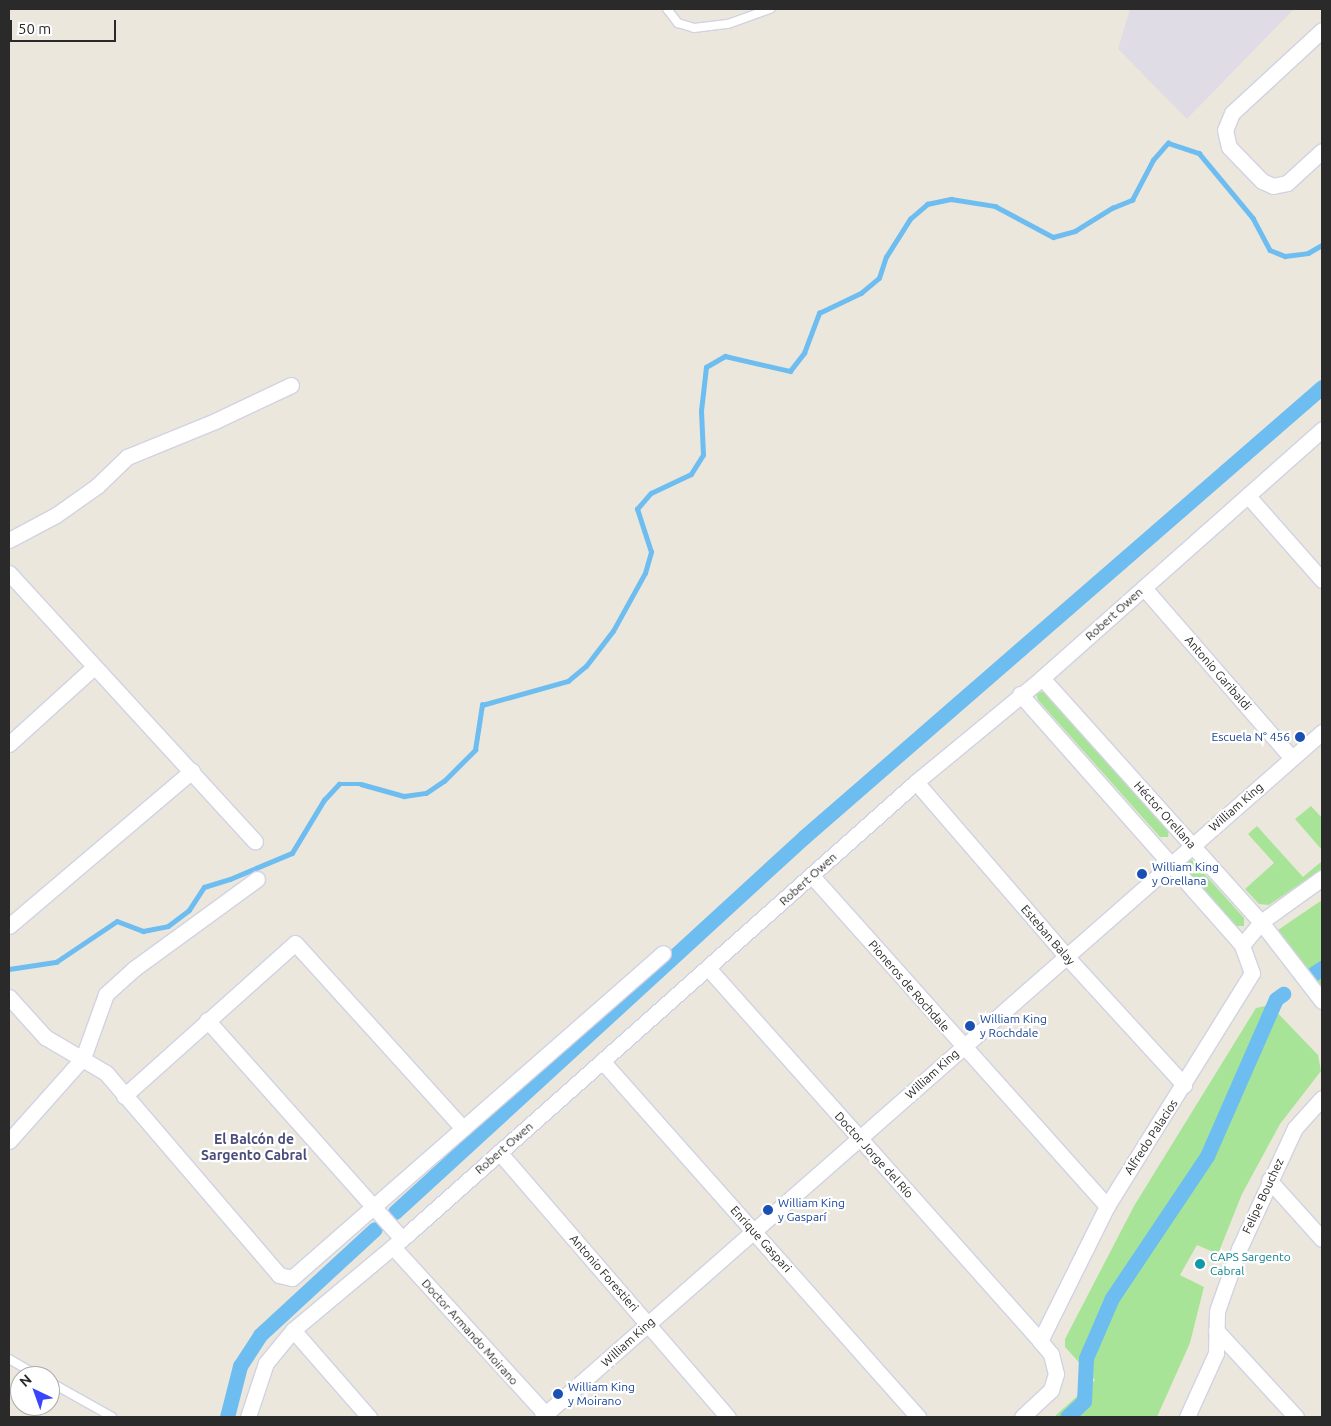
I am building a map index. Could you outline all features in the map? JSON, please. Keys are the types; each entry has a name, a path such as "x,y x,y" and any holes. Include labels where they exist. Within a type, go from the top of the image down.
{"street":[{"path":"1322,30 1232,112 1225,130 1229,147 1262,181 1273,186 1287,183 1322,151"},
{"path":"9,540 56,516 84,496 127,456 215,421 291,385"},
{"name":"Robert Owen","path":"248,1417 266,1363 293,1330 397,1243 916,782 1020,694 1042,678 1322,429"},
{"path":"1248,496 1322,580"},
{"path":"9,573 255,840"},
{"name":"Antonio Garibaldi","path":"1144,588 1292,758"},
{"path":"9,744 94,667"},
{"name":"Héctor Orellana","path":"1042,678 1261,922 1322,1002"},
{"path":"1020,694 1242,945 1261,922 1322,878"},
{"name":"William King","path":"545,1416 1322,732"},
{"path":"9,926 192,771"},
{"name":"Esteban Balay","path":"916,782 1066,956 1184,1085"},
{"name":"Pioneros de Rochdale","path":"812,876 962,1047 1107,1206"},
{"path":"9,1141 83,1058 106,994 135,968 257,879"},
{"path":"124,1096 295,943 463,1128"},
{"name":"Alfredo Palacios","path":"1040,1341 1107,1206 1252,973 1242,945"},
{"path":"9,997 45,1037 106,1072 124,1096 279,1275 292,1278 375,1208 662,953"},
{"name":"Doctor Jorge del Río","path":"708,968 1040,1341"},
{"name":"Doctor Armando Moirano","path":"207,1020 375,1208 397,1243 545,1416"},
{"name":"Enrique Gaspari","path":"603,1062 918,1417"},
{"name":"Felipe Bouchez","path":"1187,1417 1216,1353 1218,1311 1236,1258 1269,1180 1295,1128 1322,1098"},
{"name":"Antonio Forestieri","path":"499,1152 728,1417"},
{"path":"1269,1180 1322,1239"},
{"path":"293,1330 369,1417"},
{"path":"1216,1330 1296,1417"},
{"path":"1022,1417 1052,1390 1056,1374 1051,1354 1040,1341"}],"lane":[{"path":"667,9 678,23 694,28 728,24 770,9"},
{"path":"9,1359 21,1366"},
{"path":"60,1388 112,1417"}],"shaded area":[{"path":"1130,9 1294,9 1187,119 1118,49"}],"green space":[{"path":"1044,691 1169,829 1168,837 1160,837 1038,700 1036,694"},
{"path":"1311,806 1322,818 1322,850 1295,819"},
{"path":"1257,826 1303,877 1322,861 1322,869 1269,905 1259,904 1245,889 1274,863 1248,834"},
{"path":"1192,860 1244,918 1244,926 1236,926 1186,869 1186,861"},
{"path":"1322,900 1322,987 1278,930"},
{"path":"1270,1005 1318,1055 1321,1071 1280,1124 1242,1194 1218,1254 1197,1245 1180,1275 1204,1287 1190,1343 1157,1417 1054,1417 1095,1380 1065,1347 1065,1339 1134,1206 1256,1008"}],"waterway":[{"path":"9,969 56,962 117,921 143,931 168,926 189,910 204,887 230,879 292,853 324,800 339,784 361,784 404,796 426,793 444,781 475,750 482,705 568,681 586,666 613,631 645,573 651,552 637,509 651,493 691,474 703,455 701,411 706,367 725,356 790,371 804,353 819,313 861,293 879,278 886,257 910,219 927,204 951,199 995,206 1053,237 1075,231 1112,208 1132,200 1153,160 1168,143 1199,153 1253,218 1270,250 1285,256 1308,253 1322,245"},
{"path":"395,1212 804,837 1322,387"},
{"path":"1313,974 1322,968"},
{"path":"1067,1417 1084,1401 1086,1358 1112,1298 1207,1156 1276,999 1283,994"},
{"path":"227,1417 240,1366 260,1335 375,1229"}],"place":[{"name":"Escuela N° 456","path":"1300,737"},
{"name":"William King y Orellana","path":"1142,874"},
{"name":"William King y Rochdale","path":"970,1026"},
{"name":"William King y Gasparí","path":"768,1210"},
{"name":"CAPS Sargento Cabral","path":"1200,1264"},
{"name":"William King y Moirano","path":"558,1394"}],"district":[{"name":"El Balcón de Sargento Cabral","path":"254,1148"}]}
